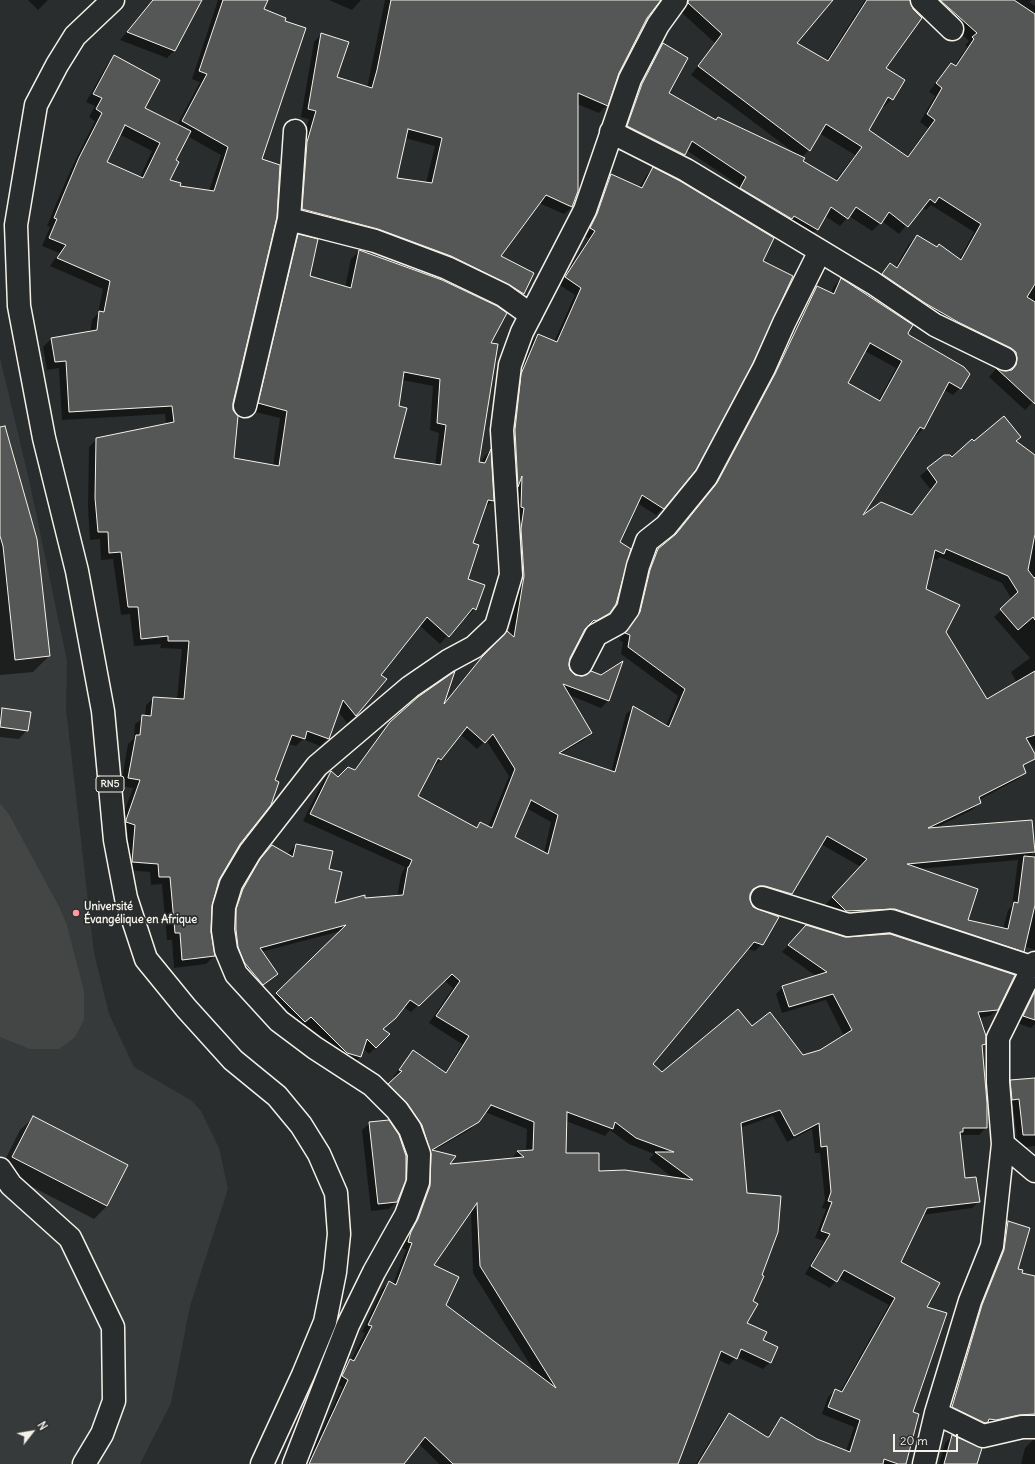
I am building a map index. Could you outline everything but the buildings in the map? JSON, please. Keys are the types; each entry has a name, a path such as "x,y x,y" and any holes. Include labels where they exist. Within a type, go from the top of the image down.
{"main road":[{"name":"RN5","path":"113,0 75,36 57,65 36,105 16,225 19,306 44,438 78,571 102,703 115,840 126,898 146,959 186,1008 233,1060 277,1096 301,1125 319,1154 336,1193 339,1234 335,1272 325,1322 303,1375 262,1464"},
{"path":"294,1464 348,1325 374,1272 406,1215 418,1182 418,1154 410,1129 397,1110 372,1085 315,1048 279,1021 236,974 226,950 222,930 224,907 231,884 250,852 317,766 410,687 474,646 496,626 511,575 502,430 510,365 531,315 585,210 619,108 640,57 658,25 676,0"},
{"path":"922,0 952,29"},
{"path":"245,406 289,219 295,131"},
{"path":"611,132 686,170 820,251 935,325 1004,359"},
{"path":"289,219 375,241 447,268 503,295 531,315"},
{"path":"581,664 596,635 618,623 628,609 638,566 647,541 666,526 706,477 764,368 784,323 820,251"},
{"path":"762,898 848,925 891,921 1033,965 998,1038 998,1082 1003,1144 992,1246 970,1301 936,1413 924,1464"},
{"path":"1003,1144 1035,1171"},
{"path":"0,1169 11,1185 70,1238 113,1327 114,1401 102,1434 84,1464"},
{"path":"936,1413 983,1436 1022,1428 1035,1427"}],"shaded area":[{"name":"Université Évangélique en Afrique","path":"0,358 30,484 67,661 66,709 94,953 109,1014 134,1067 192,1101 201,1111 219,1148 228,1189 190,1306 171,1403 140,1464 0,1464 0,1037 66,922 58,904 9,814 0,803"},
{"path":"0,803 9,814 58,904 66,922 84,991 84,1020 75,1037 59,1049 30,1049 0,1037"}],"place":[{"name":"Université Évangélique en Afrique","path":"76,913"}]}
